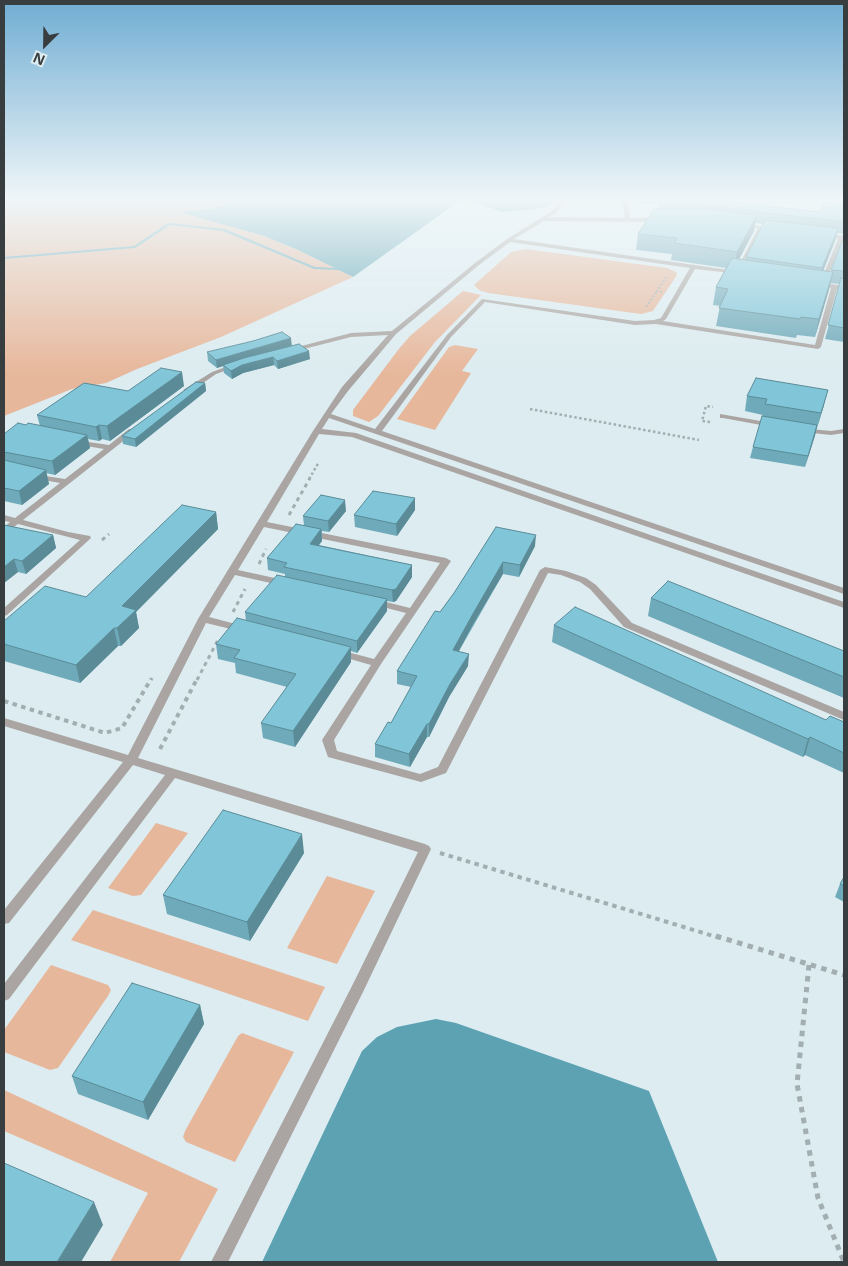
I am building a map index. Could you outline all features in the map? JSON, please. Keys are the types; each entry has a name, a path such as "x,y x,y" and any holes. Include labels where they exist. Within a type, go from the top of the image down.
{"lane":[{"path":"4,919 131,760 203,619 327,414 345,389 397,331 489,256"},
{"path":"619,256 746,274"},
{"path":"737,273 746,256"},
{"path":"822,285 835,256"},
{"path":"655,322 663,319 694,267"},
{"path":"813,283 844,288"},
{"path":"377,432 449,336 484,300 635,323 655,322 818,347 834,287"},
{"path":"390,324 397,331"},
{"path":"288,351 351,335 397,331"},
{"path":"178,396 214,373 242,363"},
{"path":"327,414 844,591"},
{"path":"723,416 777,426"},
{"path":"4,531 140,424"},
{"path":"794,428 831,433 844,431"},
{"path":"317,431 353,435 844,605"},
{"path":"73,441 110,448"},
{"path":"30,475 66,482"},
{"path":"4,518 67,535 87,538 4,613"},
{"path":"262,524 446,561 328,740 332,754 421,778 442,770 545,570 563,573 583,580 628,625 844,716"},
{"path":"232,572 290,584"},
{"path":"365,600 412,611"},
{"path":"203,619 254,632"},
{"path":"330,651 378,662"},
{"path":"4,722 425,849 359,986 220,1262"},
{"path":"4,995 173,772"}],"path":[{"path":"640,309 648,307 667,276 662,272"},
{"path":"657,291 678,294"},
{"path":"530,409 699,440"},
{"path":"4,701 105,733 122,728 157,670"},
{"path":"425,849 844,975"},
{"path":"810,965 797,1084 818,1198 844,1262"}],"shaded area":[{"path":"4,256 310,256 353,277 221,337 106,383 72,389 4,416"},
{"path":"506,256 579,256 667,268 676,272 677,275 653,311 641,314 488,293 479,290 474,285"},
{"path":"463,291 481,295 435,342 378,416 369,422 353,416 353,410 410,336"},
{"path":"455,345 478,349 462,371 471,373 435,430 397,419 449,347"},
{"path":"156,823 188,833 141,895 133,896 108,888"},
{"path":"327,876 375,891 337,964 287,948"},
{"path":"93,910 325,987 308,1021 71,940"},
{"path":"51,965 108,985 111,990 58,1068 50,1070 4,1052 4,1030"},
{"path":"242,1033 294,1052 235,1162 186,1142 183,1137 238,1036"},
{"path":"4,1090 218,1189 179,1262 110,1262 148,1193 4,1131"}],"water":[{"path":"310,256 382,256 353,277"},
{"path":"436,1019 456,1023 649,1091 718,1262 262,1262 362,1051 377,1037 397,1027"}],"building":[{"path":"746,256 827,256 822,268"},
{"path":"836,256 844,256 844,271 831,270"},
{"path":"732,258 833,272 819,319 801,317 800,319 719,308 728,289 716,287"},
{"path":"841,278 844,279 844,328 828,325"},
{"path":"282,332 291,338 216,360 207,352 253,341"},
{"path":"299,344 309,351 277,361 273,357 242,365 231,371 223,365 244,358"},
{"path":"161,368 182,372 107,426 99,425 96,427 37,415 84,383 128,391"},
{"path":"756,378 828,390 821,413 765,404 767,399 747,396"},
{"path":"196,382 205,383 135,439 122,436"},
{"path":"762,416 817,425 808,456 753,447"},
{"path":"18,423 26,425 28,423 87,435 52,461 4,452 4,434"},
{"path":"4,460 46,470 19,491 4,488"},
{"path":"373,491 415,498 396,524 354,515"},
{"path":"321,495 345,500 328,521 303,516"},
{"path":"182,505 216,512 122,606 136,610 117,628 114,628 76,665 4,644 4,621 45,586 86,597"},
{"path":"296,524 321,529 310,544 412,565 396,589 392,590 284,567 287,563 267,558"},
{"path":"4,525 53,535 22,561 14,559 4,567"},
{"path":"496,527 536,535 520,565 503,562 474,612 453,650 469,654 450,684 429,724 427,724 409,754 375,744 388,722 391,723 417,676 397,671 435,611 440,612 454,593"},
{"path":"277,575 387,599 357,641 245,612"},
{"path":"668,581 844,651 844,677 651,598"},
{"path":"575,607 826,720 830,716 844,722 844,753 810,737 808,739 554,625"},
{"path":"237,618 351,647 293,731 261,723 296,674 234,658 240,650 216,644"},
{"path":"223,810 302,834 247,922 163,895"},
{"path":"844,877 844,886 840,884"},
{"path":"132,983 200,1005 143,1102 72,1076"},
{"path":"4,1163 94,1202 57,1262 4,1262"}],"waterway":[{"path":"4,258 27,256"},
{"path":"286,256 314,268 338,269 344,265"}]}
